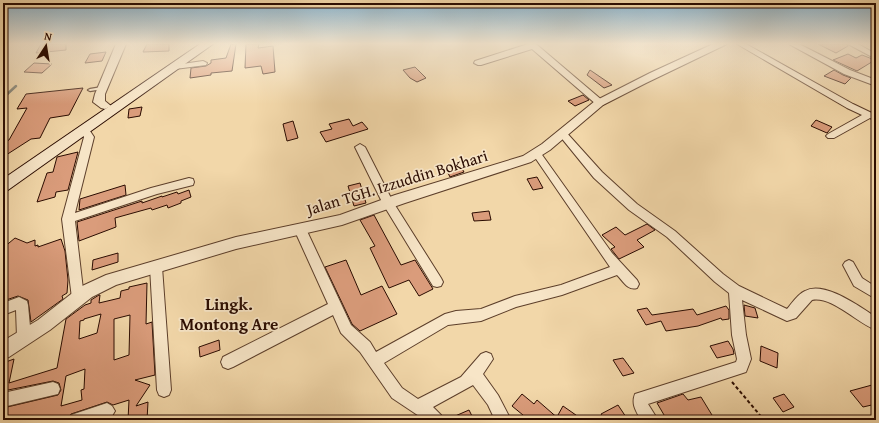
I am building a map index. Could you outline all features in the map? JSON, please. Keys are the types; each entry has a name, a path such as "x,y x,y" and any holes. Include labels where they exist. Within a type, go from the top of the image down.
{"main road":[{"path":"3,186 85,130 101,112 168,64"},
{"path":"3,175 180,64"}],"street":[{"path":"101,112 99,102 102,88 112,64"},
{"path":"175,67 203,64"},
{"path":"554,64 600,103"},
{"name":"Jalan TGH. Izzuddin Bokhari","path":"3,351 44,325 93,288 112,280 236,243 342,220 439,186 508,166 537,154 600,103 649,77 678,64"},
{"path":"775,64 850,106 873,117"},
{"path":"831,64 847,72 876,83"},
{"path":"831,136 873,117"},
{"path":"78,298 68,219 73,193 89,137 85,130"},
{"path":"562,133 590,167 633,207 671,234 709,269 735,290 787,315 791,314 808,295 821,294 834,299 876,324"},
{"path":"360,147 388,204 437,282"},
{"path":"537,154 618,269 633,284"},
{"path":"68,219 155,191 189,182"},
{"path":"300,229 346,329 365,347 396,392 406,400 428,412 436,420"},
{"path":"849,265 858,282 876,294"},
{"path":"156,267 164,390"},
{"path":"374,361 445,320 481,314 515,302 562,290 618,269"},
{"path":"650,420 641,406 640,399 741,368 744,359 739,335 735,290"},
{"path":"3,309 16,304 21,304 24,337"},
{"path":"228,362 335,307"},
{"path":"419,406 466,382 486,359"},
{"path":"474,374 493,400 503,420"},
{"path":"3,400 53,389"},
{"path":"76,420 107,411"}],"lane":[{"path":"90,90 102,88"}],"path":[{"path":"724,373 764,420"}],"building":[{"path":"33,64 52,64 42,73 24,72"},
{"path":"210,64 233,64 232,71 211,73 211,75 190,78 191,68 206,66"},
{"path":"245,64 274,64 275,72 263,74 261,66 245,68"},
{"path":"841,64 869,64 857,71"},
{"path":"415,67 426,78 417,82 410,78 403,70"},
{"path":"590,70 612,85 604,88 587,75"},
{"path":"834,70 851,78 845,84 824,76"},
{"path":"83,88 69,115 50,118 40,138 31,139 3,157 3,143 9,140 27,108 17,109 26,94"},
{"path":"583,95 589,100 575,106 568,101"},
{"path":"142,107 140,116 128,118 129,109"},
{"path":"349,119 353,126 362,122 368,129 326,142 320,132 332,129 329,124"},
{"path":"816,120 832,127 827,133 811,126"},
{"path":"293,121 298,138 287,141 283,124"},
{"path":"78,152 68,190 56,192 55,197 37,202 47,173 53,172 57,157"},
{"path":"461,167 464,172 450,177 447,171"},
{"path":"537,177 543,188 533,190 527,179"},
{"path":"360,183 366,203 354,206 348,186"},
{"path":"125,185 126,195 79,210 80,199"},
{"path":"189,190 191,197 181,201 181,203 168,208 167,205 152,210 151,208 115,218 116,227 79,241 77,222 142,201 142,203 162,196 177,192 178,194"},
{"path":"489,211 491,220 474,221 472,213"},
{"path":"374,215 401,265 415,260 433,289 419,296 409,280 389,288 370,248 375,246 360,220"},
{"path":"647,224 655,230 637,240 644,247 619,259 611,249 615,247 602,235 616,227 625,235"},
{"path":"15,238 27,243 35,240 35,246 38,245 38,247 61,239 65,251 68,280 67,293 62,296 63,299 31,322 28,300 18,296 3,301 3,248"},
{"path":"118,253 118,262 92,270 93,260"},
{"path":"346,260 361,295 382,286 397,314 360,331 352,324 325,267"},
{"path":"147,283 146,324 152,322 155,375 135,380 150,385 136,406 148,402 147,420 128,420 129,400 113,405 107,402 71,414 67,420 3,420 3,408 58,395 61,390 59,383 53,381 3,391 3,363 14,359 9,383 57,368 66,319 85,305 91,303 91,300 99,295 99,303 120,298 121,291 129,289 129,287","holes":["101,314 97,333 79,339 80,321","130,315 129,355 114,360 114,319","85,369 84,389 81,390 82,400 61,406 66,376"]},
{"path":"744,305 755,308 758,318 745,316"},
{"path":"726,306 729,310 729,319 722,320 721,318 698,326 666,331 661,321 646,325 637,310 647,308 652,315 693,309 697,315"},
{"path":"219,340 220,350 200,357 199,347"},
{"path":"728,341 734,354 717,358 710,346"},
{"path":"761,346 778,353 777,368 760,361"},
{"path":"623,358 634,373 623,376 613,360"},
{"path":"872,385 876,390 876,404 863,407 850,391"},
{"path":"522,394 534,404 537,400 560,420 529,420 512,406"},
{"path":"683,394 688,400 701,397 715,420 667,420 657,403"},
{"path":"784,394 794,407 783,412 773,398"},
{"path":"618,405 628,420 605,420 601,414"},
{"path":"563,406 583,420 565,420 558,415"},
{"path":"469,410 474,420 446,420"}],"waterway":[{"path":"3,98 16,86"}],"district":[{"name":"Lingk. Montong Are","path":"229,314"}]}
